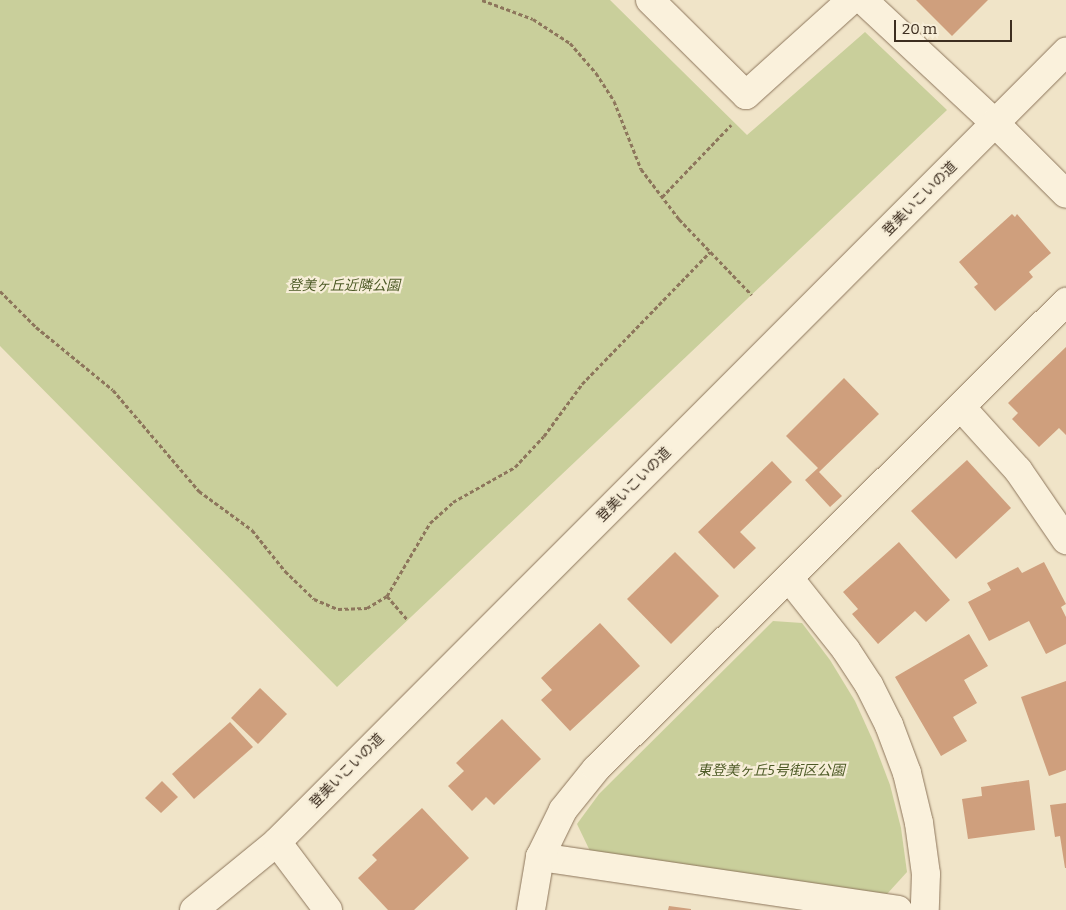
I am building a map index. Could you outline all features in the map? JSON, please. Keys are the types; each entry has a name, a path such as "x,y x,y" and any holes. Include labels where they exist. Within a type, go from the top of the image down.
{"street":[{"path":"650,0 746,95 851,0"},
{"path":"863,0 995,123 1066,194"},
{"name":"登美いこいの道","path":"194,910 277,842 1066,52"},
{"path":"532,910 540,857 563,810 596,769 1066,302"},
{"path":"961,407 1018,470 1066,540"},
{"path":"789,578 846,650 869,685 889,725 907,774 919,823 926,874 925,910"},
{"path":"277,842 328,910"},
{"path":"540,857 898,910"}],"path":[{"path":"482,0 533,19 570,43 596,73 614,101 641,169 679,219 752,295"},
{"path":"662,197 734,122 746,95"},
{"path":"0,291 36,327 113,390 199,491 252,530 285,571 314,599 338,609 367,608 387,596 430,523 452,502 515,467 544,436 582,384 710,252"},
{"path":"387,596 408,620"}],"green space":[{"name":"登美ヶ丘近隣公園","path":"0,0 610,0 747,135 865,32 947,110 337,687 0,346"},
{"name":"東登美ヶ丘5号街区公園","path":"773,621 802,623 830,660 855,701 874,743 890,785 901,828 907,872 887,894 590,851 577,824 599,794"}],"building":[{"path":"916,0 988,0 952,36"},
{"path":"1012,214 1015,217 1017,214 1051,253 1029,272 1033,277 995,311 974,287 978,284 959,262"},
{"path":"1066,347 1066,435 1059,428 1039,447 1012,419 1018,413 1008,403"},
{"path":"844,378 879,414 819,472 842,496 830,507 805,480 818,468 786,436"},
{"path":"967,460 1011,508 956,559 911,511"},
{"path":"772,461 792,482 740,532 756,548 734,569 698,532"},
{"path":"899,542 950,600 926,622 915,611 878,644 852,614 858,609 843,592"},
{"path":"675,552 719,596 671,644 627,599"},
{"path":"1044,562 1066,604 1061,607 1066,617 1066,644 1046,654 1029,621 989,641 968,602 991,590 987,583 1018,567 1022,573"},
{"path":"600,623 640,666 570,731 541,700 552,690 541,678"},
{"path":"969,634 988,666 964,680 977,703 953,717 967,741 941,756 895,677"},
{"path":"1066,681 1066,770 1049,776 1021,697"},
{"path":"260,688 287,714 258,744 231,718"},
{"path":"502,719 541,759 494,805 486,797 472,811 448,786 464,771 456,763"},
{"path":"230,722 253,747 194,799 172,774"},
{"path":"1029,780 1035,830 968,839 962,799 982,796 981,787"},
{"path":"162,781 178,797 161,813 145,798"},
{"path":"1066,803 1065,868 1060,836 1055,837 1050,805"},
{"path":"422,808 469,858 414,910 388,910 358,878 377,860 372,855"},
{"path":"669,906 691,909 691,910 668,910"}]}
